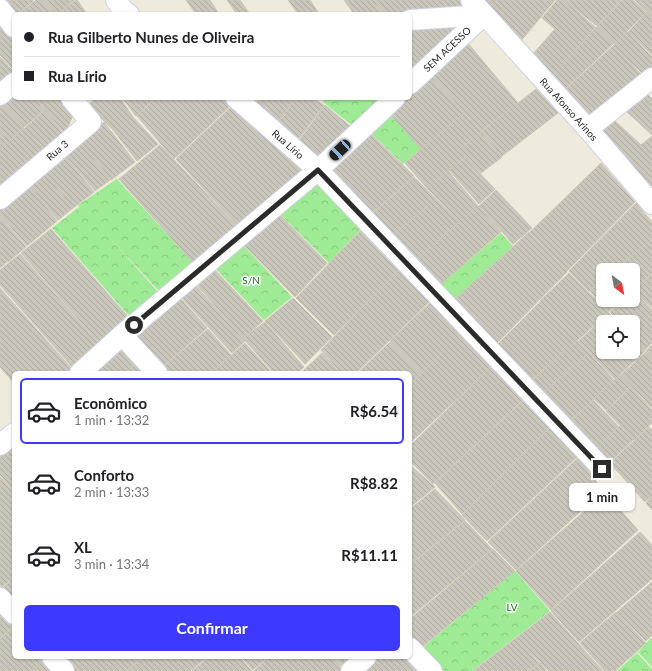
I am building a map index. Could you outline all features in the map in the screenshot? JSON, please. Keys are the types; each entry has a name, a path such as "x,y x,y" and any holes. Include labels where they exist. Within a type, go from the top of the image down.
{"street":[{"path":"116,0 126,12"},
{"name":"Rua Afonso Arinos","path":"471,0 588,129 652,204"},
{"path":"0,9 12,24"},
{"path":"412,20 484,15"},
{"name":"SEM ACESSO","path":"412,82 484,15"},
{"path":"588,129 652,78"},
{"path":"0,95 12,85"},
{"name":"Rua 3","path":"0,199 90,122 73,100"},
{"name":"Rua Lírio","path":"238,100 318,170 602,469"},
{"path":"82,371 122,335 318,170 393,100"},
{"path":"122,335 155,371"},
{"path":"0,445 12,435"},
{"path":"0,598 12,612"},
{"path":"412,650 432,671"},
{"path":"54,659 64,671"},
{"path":"351,671 364,659"}],"green space":[{"path":"324,100 380,100 353,126 323,102"},
{"path":"390,114 421,149 403,164 370,132"},
{"path":"117,179 194,264 160,292 107,235 159,293 130,317 52,228 79,207 78,205"},
{"path":"317,182 361,229 329,263 280,214"},
{"path":"501,233 513,246 453,301 439,286"},
{"name":"S/N","path":"243,245 292,297 264,320 215,268"},
{"name":"LV","path":"515,571 550,611 472,671 444,671 423,647"},
{"path":"652,637 652,667 638,652"},
{"path":"637,653 652,669 652,671 617,671"}],"building":[{"path":"4,0 33,1 20,12 13,12"},
{"path":"36,0 42,0 52,12 21,12"},
{"path":"43,0 74,0 59,12 53,12"},
{"path":"77,0 86,12 60,12"},
{"path":"186,0 210,0 218,12 195,12"},
{"path":"227,0 240,0 249,12 236,12"},
{"path":"288,0 310,0 318,12 297,12"},
{"path":"344,0 374,0 383,12 353,12"},
{"path":"375,0 459,0 467,8 412,12 384,12"},
{"path":"482,0 555,0 520,42"},
{"path":"557,0 564,0 595,27 552,77 532,55 555,29 542,18"},
{"path":"564,0 621,0 597,26"},
{"path":"622,0 633,0 646,12 614,44 597,27"},
{"path":"635,0 652,0 652,16"},
{"path":"647,12 652,17 652,55 628,32"},
{"path":"0,19 12,34 12,68 0,55"},
{"path":"459,25 412,70 412,28"},
{"path":"596,27 613,44 564,90 552,77"},
{"path":"627,32 652,57 652,67 643,74 614,45"},
{"path":"467,42 518,103 481,131 431,75"},
{"path":"614,45 642,75 589,118 564,91"},
{"path":"0,57 12,70 12,74 0,85"},
{"path":"431,76 464,113 440,133 409,100 412,100 412,93"},
{"path":"536,89 558,113 502,156 481,132"},
{"path":"646,93 652,99 652,135 625,110"},
{"path":"12,97 12,100 36,100 44,110 24,127 3,104"},
{"path":"37,100 67,100 75,110 65,134"},
{"path":"94,100 121,100 133,117 158,144 137,161 114,131 88,105"},
{"path":"124,100 153,100 136,116"},
{"path":"154,100 225,100 231,105 174,159 137,116"},
{"path":"258,100 294,100 277,123 256,105"},
{"path":"295,100 315,100 324,105 297,141 278,123"},
{"path":"405,100 409,100 440,133 421,149 390,114"},
{"path":"3,105 24,128 8,142 0,132 0,107"},
{"path":"325,105 351,127 318,159 298,142"},
{"path":"232,106 305,170 238,226 176,159"},
{"path":"45,110 64,135 47,151 25,128"},
{"path":"464,113 481,132 459,151 441,133"},
{"path":"614,120 641,145 652,136 652,185 649,188 600,130"},
{"path":"104,122 135,162 111,180 80,141"},
{"path":"25,128 47,153 31,167 8,142"},
{"path":"0,132 8,142 0,149"},
{"path":"481,132 502,157 481,173 459,151"},
{"path":"370,133 414,176 371,214 330,170"},
{"path":"440,133 465,157 427,188 405,163"},
{"path":"80,141 110,180 95,191 65,155"},
{"path":"8,142 29,166 13,180 0,165 0,149"},
{"path":"160,145 238,227 194,264 119,179"},
{"path":"64,155 94,192 73,208 44,172"},
{"path":"465,158 495,189 479,204 449,170"},
{"path":"601,163 635,202 567,271 530,232"},
{"path":"0,166 13,180 0,191"},
{"path":"448,171 478,206 460,222 427,188"},
{"path":"44,172 73,208 58,220 29,184"},
{"path":"414,177 436,199 391,236 371,215"},
{"path":"29,184 57,221 27,246 0,215 0,209"},
{"path":"496,190 532,228 513,244 479,206"},
{"path":"436,199 459,222 445,234 423,210"},
{"path":"636,203 652,222 652,239 623,263 596,263 596,285 589,291 569,271"},
{"path":"478,206 501,232 439,286 415,261"},
{"path":"423,210 445,234 415,261 392,236"},
{"path":"279,214 327,263 295,297 243,244"},
{"path":"0,216 26,247 8,262 0,254"},
{"path":"51,229 129,318 100,344 21,253"},
{"path":"362,229 400,269 334,335 296,298"},
{"path":"529,232 567,272 495,345 453,301"},
{"path":"652,239 652,273 640,284 640,263 623,263"},
{"path":"0,254 7,262 0,268"},
{"path":"20,254 99,344 73,368 0,285 0,270"},
{"path":"214,269 263,321 243,338 196,284"},
{"path":"400,269 430,301 358,371 339,371 321,350"},
{"path":"569,273 596,299 596,307 604,307 609,312 606,315 596,315 596,324 578,340 540,301"},
{"path":"652,274 652,308 640,296 640,285"},
{"path":"195,285 245,341 232,353 181,297"},
{"path":"596,286 596,297 590,291"},
{"path":"0,288 72,369 70,371 12,371 12,381 0,367"},
{"path":"640,297 652,310 652,343 645,350 640,345 640,315 613,315 610,312 616,307 640,307"},
{"path":"180,298 207,328 162,367 135,336"},
{"path":"293,298 332,337 305,364 265,321"},
{"path":"431,302 461,333 421,373 390,341"},
{"path":"540,302 577,340 530,381 496,346"},
{"path":"605,307 614,307 609,311"},
{"path":"265,322 304,367 300,371 272,371 243,338"},
{"path":"596,325 596,359 579,341"},
{"path":"208,329 231,355 212,371 166,371 163,367"},
{"path":"461,333 492,366 412,441 412,383"},
{"path":"577,340 589,353 541,394 530,382"},
{"path":"390,342 421,373 412,382 412,371 360,371"},
{"path":"245,343 270,371 213,371"},
{"path":"652,345 652,358 646,351"},
{"path":"640,346 645,351 640,356"},
{"path":"122,347 136,363 127,371 95,371"},
{"path":"646,352 652,359 652,408 621,375"},
{"path":"322,353 338,371 303,371"},
{"path":"589,353 614,380 569,422 542,394"},
{"path":"596,359 636,359 615,379"},
{"path":"136,363 143,371 128,371"},
{"path":"492,366 524,399 433,484 412,463 412,444"},
{"path":"620,375 631,386 606,410 594,399"},
{"path":"631,387 652,410 652,423 634,440 606,411"},
{"path":"524,400 550,427 462,514 435,483"},
{"path":"593,400 618,426 595,449 569,423"},
{"path":"619,426 633,440 609,463 596,449"},
{"path":"550,427 578,456 487,541 462,515"},
{"path":"649,427 652,430 652,496 645,502 610,463"},
{"path":"11,447 12,489 0,475 0,457"},
{"path":"579,457 603,491 516,570 488,542"},
{"path":"412,467 435,487 412,505"},
{"path":"0,477 12,490 12,579 2,587 0,585"},
{"path":"435,489 465,520 412,562 412,507"},
{"name":"LV","path":"605,493 638,530 551,610 516,571"},
{"path":"652,497 652,510 646,503"},
{"path":"465,521 492,549 412,615 412,563"},
{"path":"640,532 652,545 652,579 579,642 551,611"},
{"path":"493,549 515,571 422,647 412,637 412,617"},
{"path":"12,580 12,599 3,588"},
{"path":"652,582 652,635 646,641 617,612"},
{"path":"0,611 12,624 12,628 0,638"},
{"path":"550,612 603,671 549,671 516,638"},
{"path":"616,612 646,643 615,671 605,671 580,643"},
{"path":"12,629 12,659 44,660 32,671 0,671 0,639"},
{"path":"516,638 539,663 527,671 473,671"},
{"path":"65,659 75,659 69,664"},
{"path":"76,659 141,659 126,671 75,671 69,665"},
{"path":"142,659 205,659 190,671 127,671"},
{"path":"207,659 241,659 252,671 192,671"},
{"path":"243,659 266,659 253,670"},
{"path":"267,659 335,659 342,668 339,671 254,671"},
{"path":"336,659 352,659 343,667"},
{"path":"376,659 408,659 420,671 363,671"},
{"path":"44,660 54,671 32,671"},
{"path":"540,663 547,671 529,671"}],"route":[{"path":"134,325 318,170 602,469"}]}
